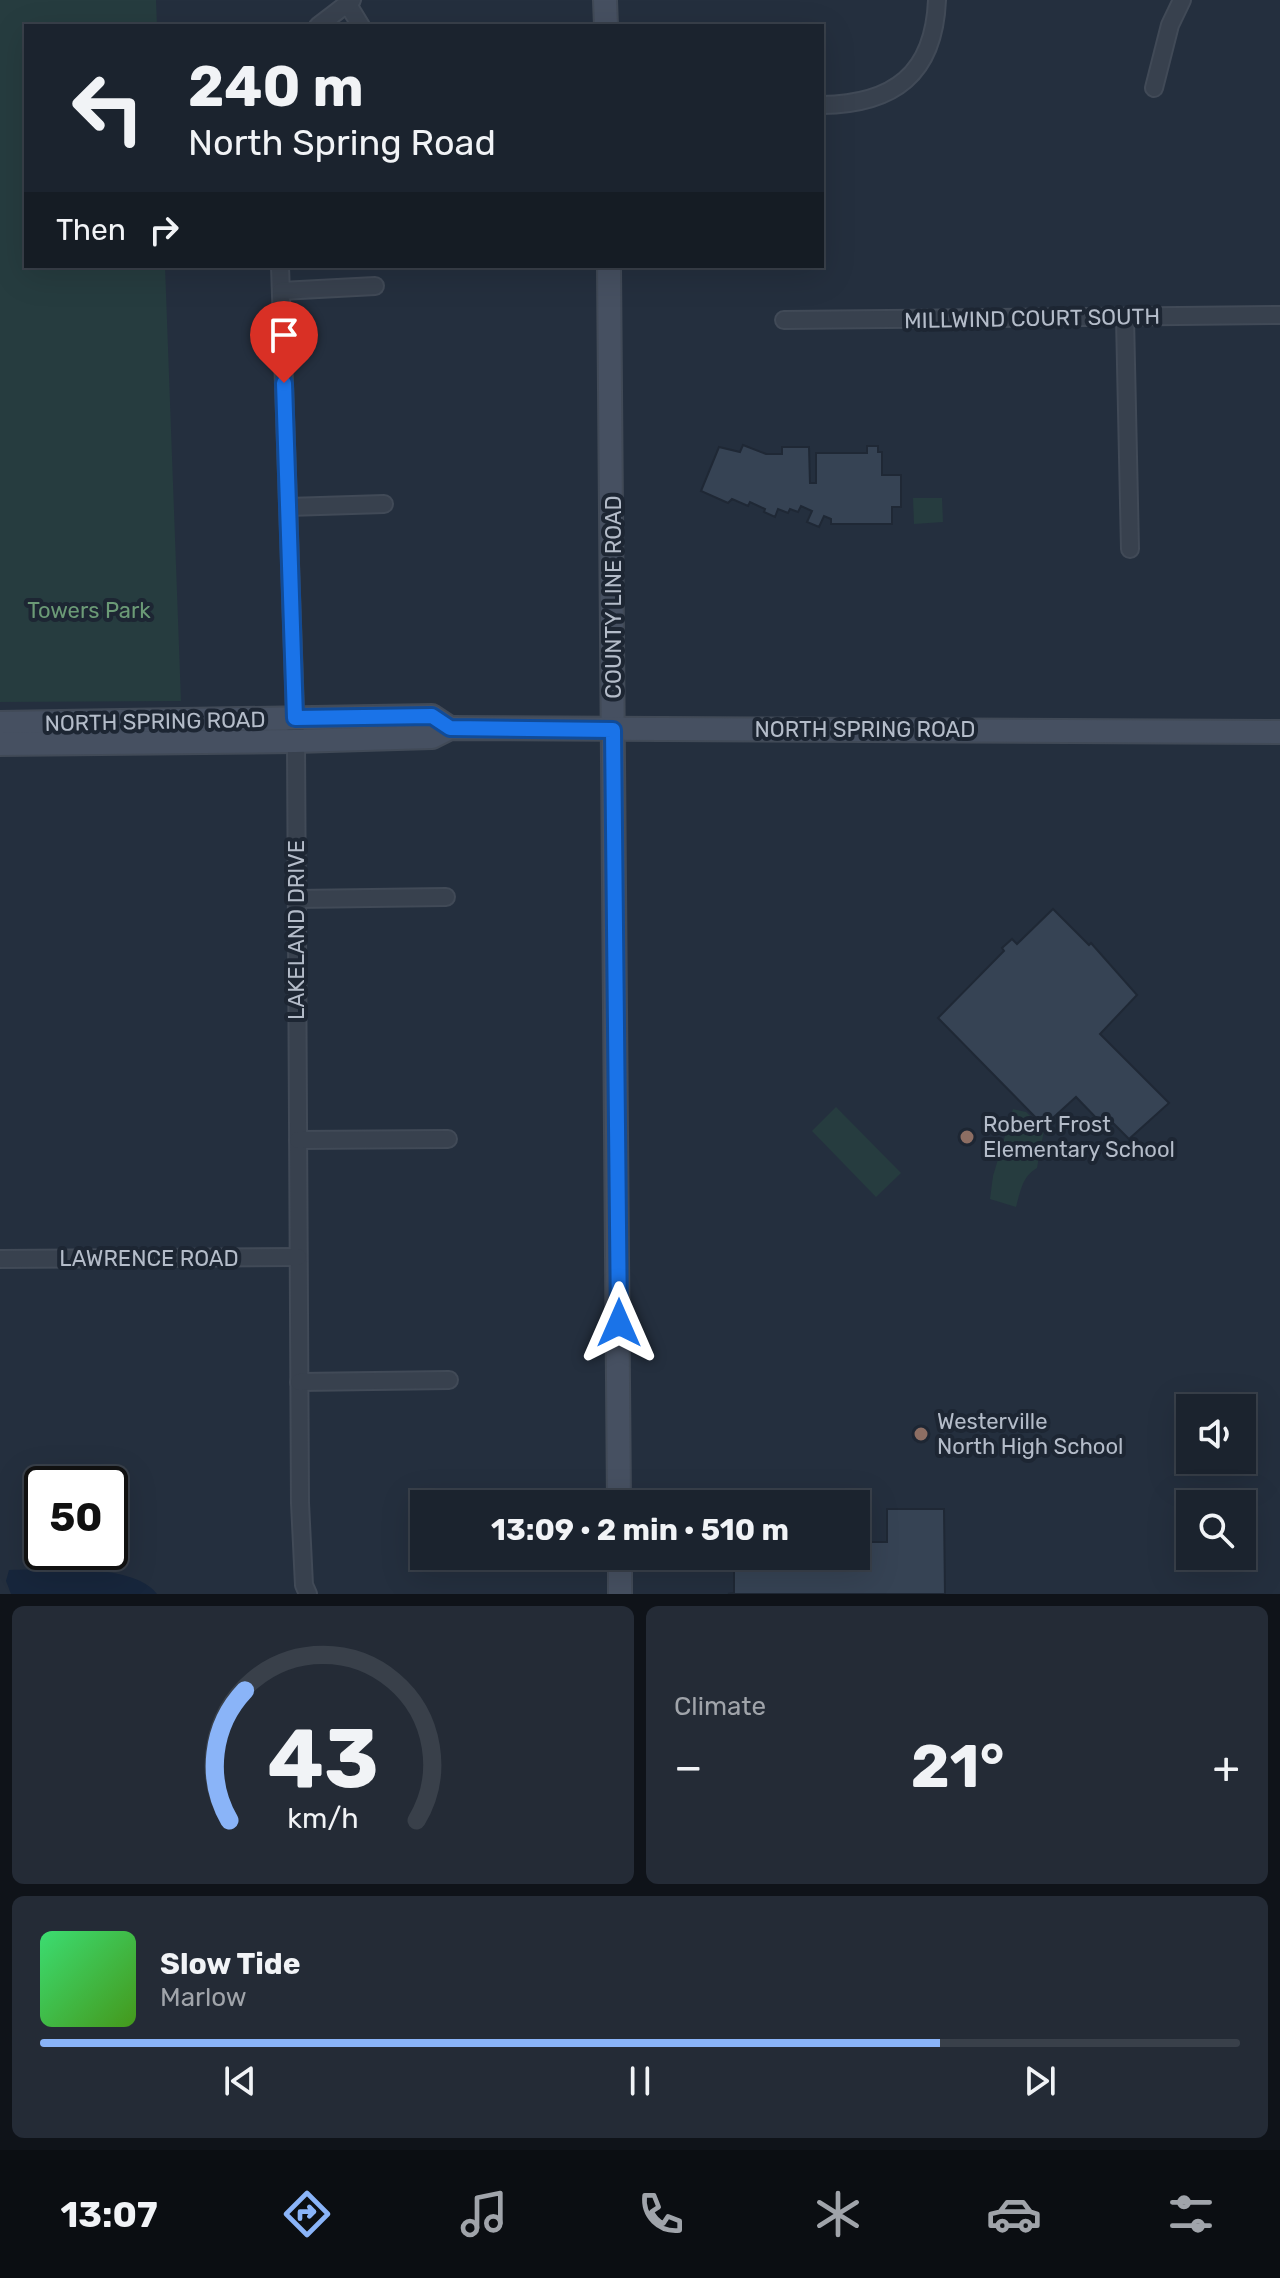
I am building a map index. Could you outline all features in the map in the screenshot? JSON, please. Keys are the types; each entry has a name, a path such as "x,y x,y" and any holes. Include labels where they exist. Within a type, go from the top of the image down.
{"main road":[{"path":"605,0 606,24"},
{"name":"COUNTY LINE ROAD","path":"609,268 619,1490"},
{"name":"NORTH SPRING ROAD","path":"0,723 432,716 450,728"},
{"name":"NORTH SPRING ROAD","path":"0,744 432,737 450,728 1280,732"},
{"path":"620,1570 620,1594"}],"street":[{"path":"824,105 861,101 879,95 898,86 914,72 933,38 937,0"},
{"path":"1154,88 1170,25 1182,0"},
{"path":"321,24 349,2 360,24"},
{"name":"LAKELAND DRIVE","path":"280,268 296,741 299,1382 302,1552 304,1585 308,1594"},
{"path":"281,291 375,286"},
{"name":"MILLWIND COURT SOUTH","path":"784,320 1280,315"},
{"path":"1125,318 1130,549"},
{"path":"288,507 384,504"},
{"path":"296,899 446,897"},
{"path":"298,1140 448,1139"},
{"name":"LAWRENCE ROAD","path":"0,1259 298,1257"},
{"path":"299,1382 449,1380"}],"green space":[{"name":"Towers Park","path":"0,0 156,0 157,24 24,24 24,268 165,268 181,701 0,702"},
{"path":"913,498 942,498 943,522 914,524"},
{"path":"836,1107 901,1173 876,1197 812,1131"},
{"path":"1013,1109 1026,1112 1044,1130 1037,1168 1025,1180 1016,1207 990,1199 993,1176"}],"water":[{"path":"9,1570 88,1570 129,1577 157,1594 11,1594 6,1581"}],"building":[{"path":"743,445 766,454 782,454 782,447 809,447 810,483 816,483 816,453 867,453 867,446 878,446 878,452 882,452 882,475 901,475 901,507 892,507 892,524 831,524 831,519 824,516 819,527 807,522 812,511 801,506 798,512 790,509 788,513 778,509 775,517 750,502 748,506 732,499 728,503 701,491 719,447 740,452"},
{"name":"Robert Frost Elementary School","path":"1053,909 1089,945 1091,943 1137,995 1100,1034 1169,1103 1129,1139 1109,1119 1103,1125 1076,1097 1044,1126 938,1018 1004,951 1002,948 1012,939 1017,944"},
{"path":"887,1509 944,1509 945,1594 728,1594 734,1593 734,1570 870,1570 870,1542 887,1542"}],"place":[{"name":"Robert Frost Elementary School","path":"967,1137"},
{"name":"Westerville North High School","path":"921,1434"}],"route":[{"path":"284,383 295,718 432,716 450,728 613,730 619,1323"}]}
